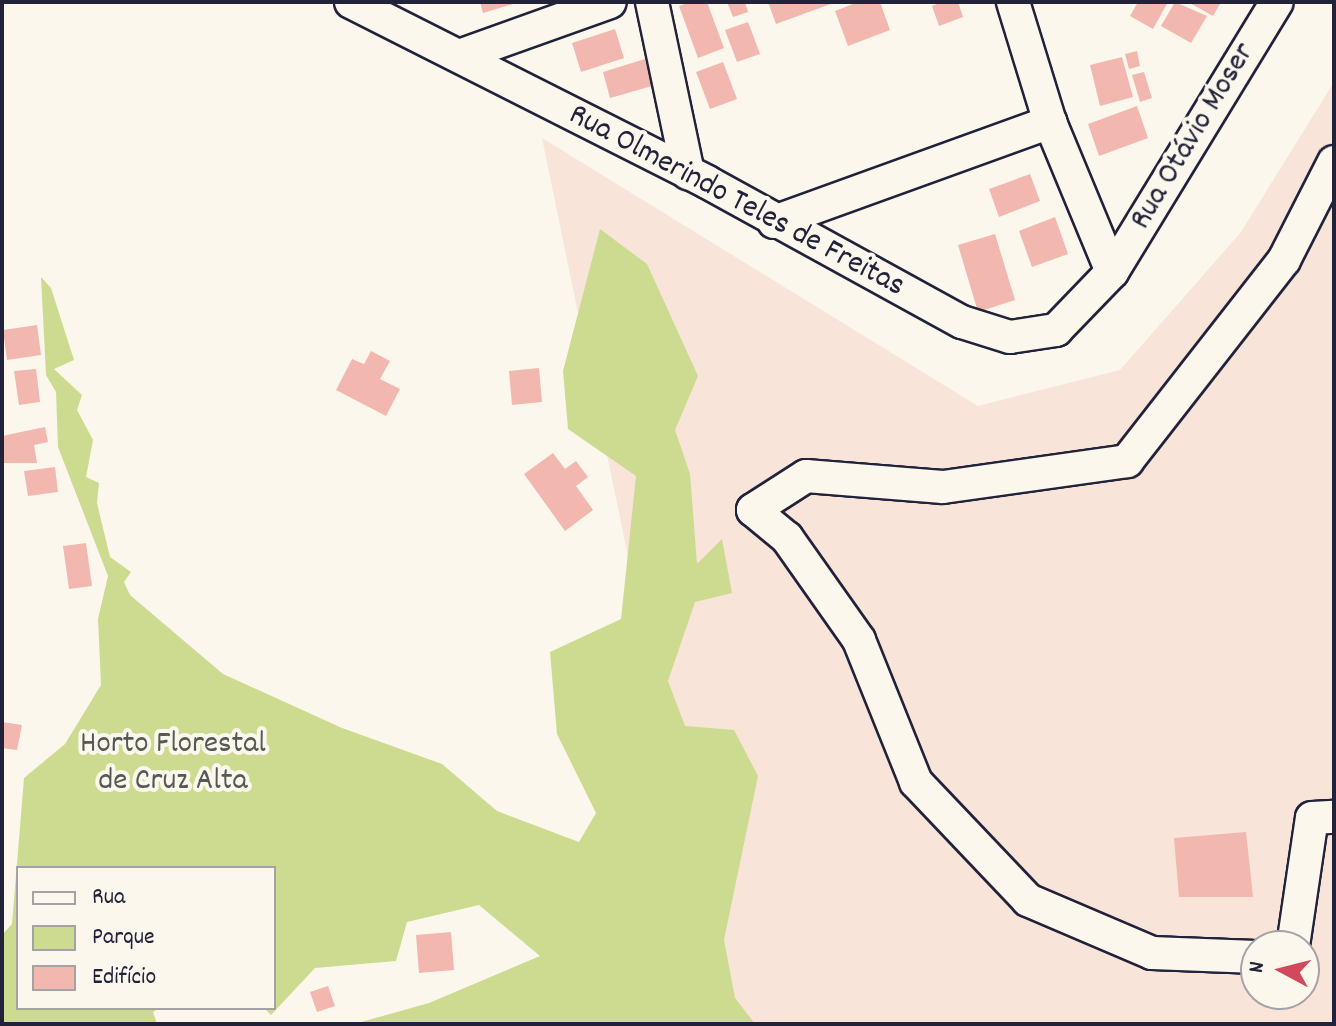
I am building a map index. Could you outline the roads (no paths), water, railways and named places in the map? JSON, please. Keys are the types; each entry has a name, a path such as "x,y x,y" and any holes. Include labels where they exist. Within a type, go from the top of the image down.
{"street":[{"name":"Rua Olmerindo Teles de Freitas","path":"351,2 688,173 962,322 1010,337 1056,330 1112,272"},
{"path":"459,56 610,2"},
{"path":"652,2 688,173"},
{"path":"1013,2 1050,122 1112,272"},
{"name":"Rua Otávio Moser","path":"1112,272 1277,2"},
{"path":"774,222 1050,122"},
{"path":"1240,956 1152,953 1028,900 916,782 859,640 787,538 753,510 806,476 943,487 1127,461 1284,260 1334,162"},
{"path":"1295,930 1312,818 1334,817"}],"park label":[{"name":"Horto Florestal de Cruz Alta","path":"173,764"}]}
